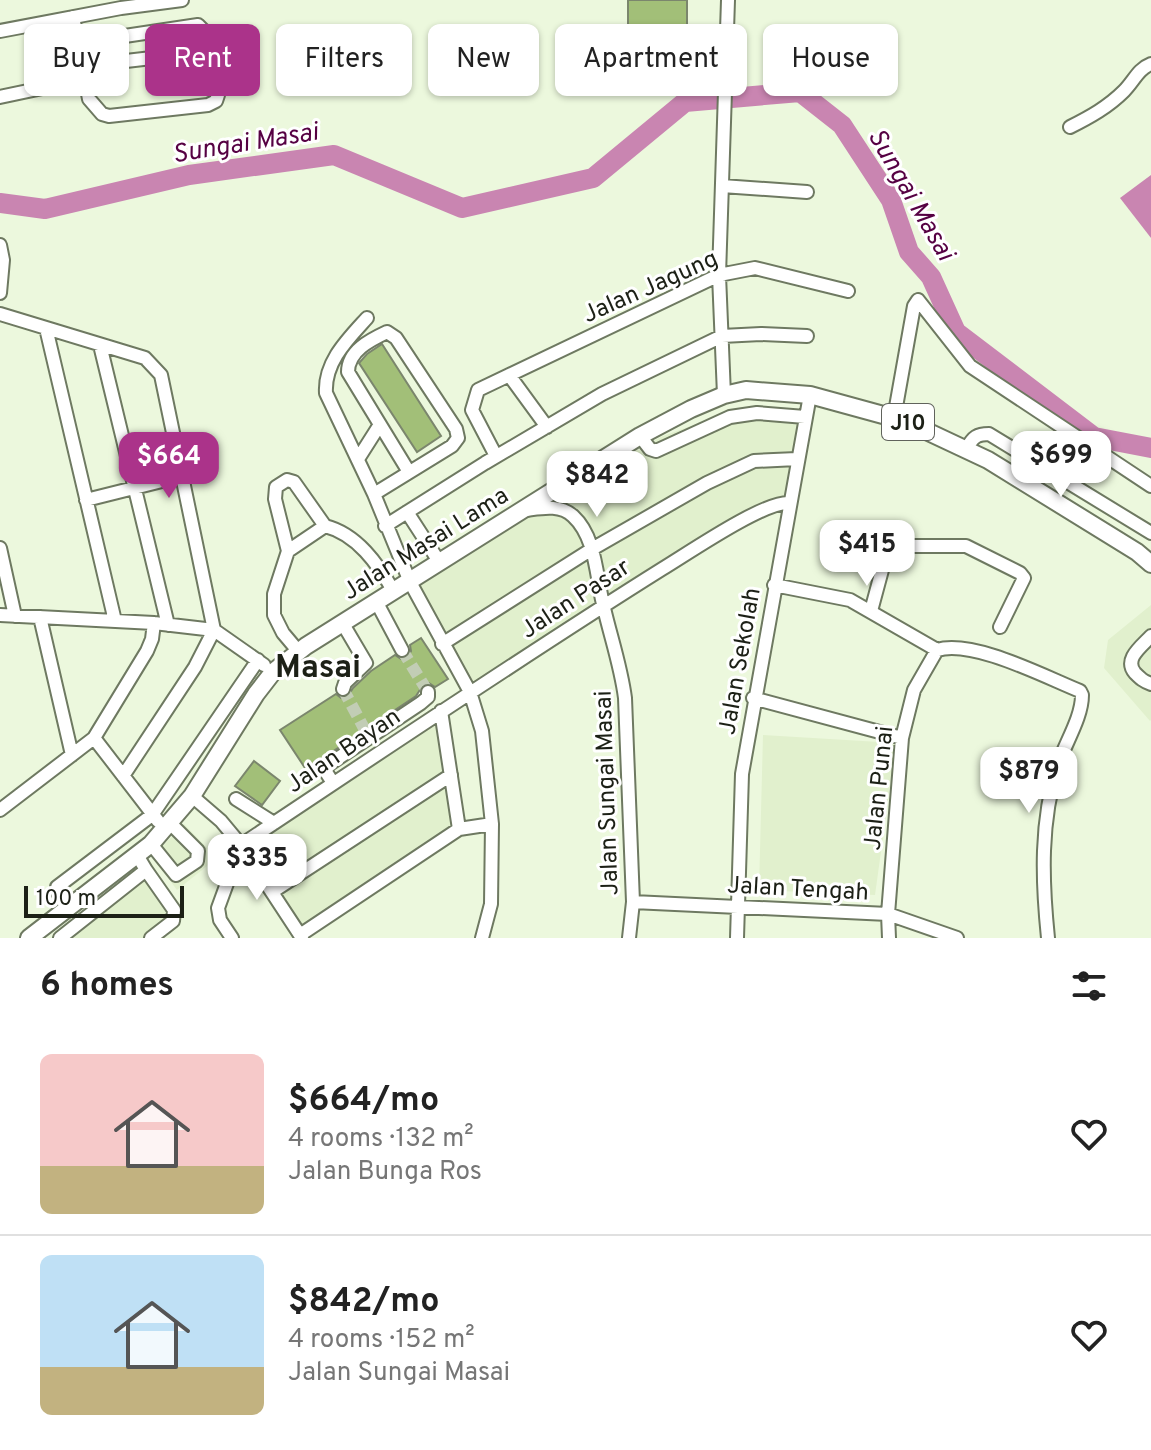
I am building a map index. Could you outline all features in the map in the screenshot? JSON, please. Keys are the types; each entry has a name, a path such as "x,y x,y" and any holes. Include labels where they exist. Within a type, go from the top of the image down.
{"main road":[{"name":"Jalan Masai Lama","path":"29,938 151,844 168,826 192,796 273,672 299,652 640,436 724,395 746,390 810,395 894,418 967,448 1137,552 1151,564"}],"street":[{"path":"0,31 120,4 182,0"},
{"path":"724,395 719,275 728,0"},
{"path":"73,17 74,24"},
{"path":"1070,127 1101,111 1126,89 1142,68 1151,64"},
{"path":"0,97 24,90"},
{"path":"88,96 94,108 109,116 208,105 216,101 218,96"},
{"path":"722,186 807,192"},
{"path":"0,245 3,260 0,293"},
{"name":"Jalan Jagung","path":"496,456 472,410 478,390 719,275 755,268 848,291"},
{"path":"894,418 914,306 918,300 970,366 1151,486"},
{"path":"0,314 145,358 161,375 214,630 190,675 123,776"},
{"path":"367,318 336,356 325,385 327,400 374,494 410,582 470,692 484,738 492,824 491,904 482,938"},
{"path":"46,328 115,621"},
{"path":"374,494 452,446 458,434 396,338 387,332 354,354 347,368 409,472"},
{"path":"385,526 602,394 722,336 807,336"},
{"path":"0,810 94,738 161,624 135,488 100,345"},
{"path":"509,375 547,427"},
{"name":"Jalan Sekolah","path":"737,938 742,774 753,698 810,395"},
{"path":"640,436 650,449 656,451 730,417 757,413 805,417"},
{"path":"358,459 379,426"},
{"path":"967,448 972,438 989,434 1151,533"},
{"path":"442,644 592,549 707,483 754,461 797,459"},
{"path":"86,500 182,476"},
{"path":"299,652 283,633 274,615 274,594 288,551 275,499 276,487 287,480 294,482 325,526 338,529 360,544 394,592"},
{"name":"Jalan Pasar","path":"470,692 698,547 774,504 789,503"},
{"name":"Jalan Sungai Masai","path":"523,510 553,507 570,513 578,522 592,549 603,606 622,670 633,902 629,938"},
{"path":"407,512 440,563"},
{"path":"288,551 325,526"},
{"path":"871,611 890,540 966,546 1020,573 1024,578 1000,627"},
{"path":"0,548 15,616"},
{"path":"774,585 850,600 937,650 949,647 982,652 1080,691 1083,700 1057,767 1044,832 1043,889 1048,938"},
{"path":"377,603 402,650"},
{"path":"0,615 214,630 273,672"},
{"path":"40,617 72,755"},
{"path":"343,624 366,663 345,683 343,689"},
{"path":"1151,636 1133,655 1130,663 1143,681 1151,684"},
{"name":"Jalan Punai","path":"889,938 888,914 902,738 914,690 937,650"},
{"path":"67,908 57,887 152,815 258,660"},
{"path":"333,783 326,772 328,765 367,734 421,703 428,697 428,692"},
{"name":"Jalan Bayan","path":"241,845 470,692"},
{"path":"753,698 902,738"},
{"path":"441,711 459,829"},
{"path":"94,738 152,815 198,851 197,861 176,875 151,844"},
{"path":"272,892 451,775"},
{"path":"192,796 221,821 241,845 301,936 459,829 492,824"},
{"path":"236,799 274,823"},
{"path":"232,938 220,920 218,908 241,845"},
{"path":"137,855 174,910 173,921 151,938"},
{"path":"60,938 146,870"},
{"name":"Jalan Tengah","path":"633,902 888,914 957,938"}],"shaded area":[{"path":"1151,175 1151,238 1120,198"},
{"path":"743,407 801,413 785,507 777,508 700,550 476,694 415,586 614,461 663,436"},
{"path":"1151,605 1150,721 1104,668 1108,640"},
{"path":"438,709 458,834 306,936 242,839"},
{"path":"763,735 896,743 875,895 759,890"},
{"path":"184,824 217,858 177,890 152,857"},
{"path":"147,864 177,910 156,938 53,938"}],"building":[{"path":"628,0 687,0 687,24 628,24"},
{"path":"382,344 441,436 417,452 359,363"},
{"path":"421,638 448,679 435,687 429,683 423,685 416,696 307,771 280,730 336,694 341,698 348,696 371,671 395,655 401,659 407,658 410,645"},
{"path":"254,761 280,781 262,805 235,786"}],"waterway":[{"name":"Sungai Masai","path":"0,203 45,209 189,175 334,155 462,208 593,178 685,102 800,92 842,125 891,200 909,252 931,277 956,332 1094,437 1151,448"}],"tunnel":[{"path":"402,650 428,692"},
{"path":"343,689 366,732"}],"district":[{"name":"Masai","path":"318,666"}]}
